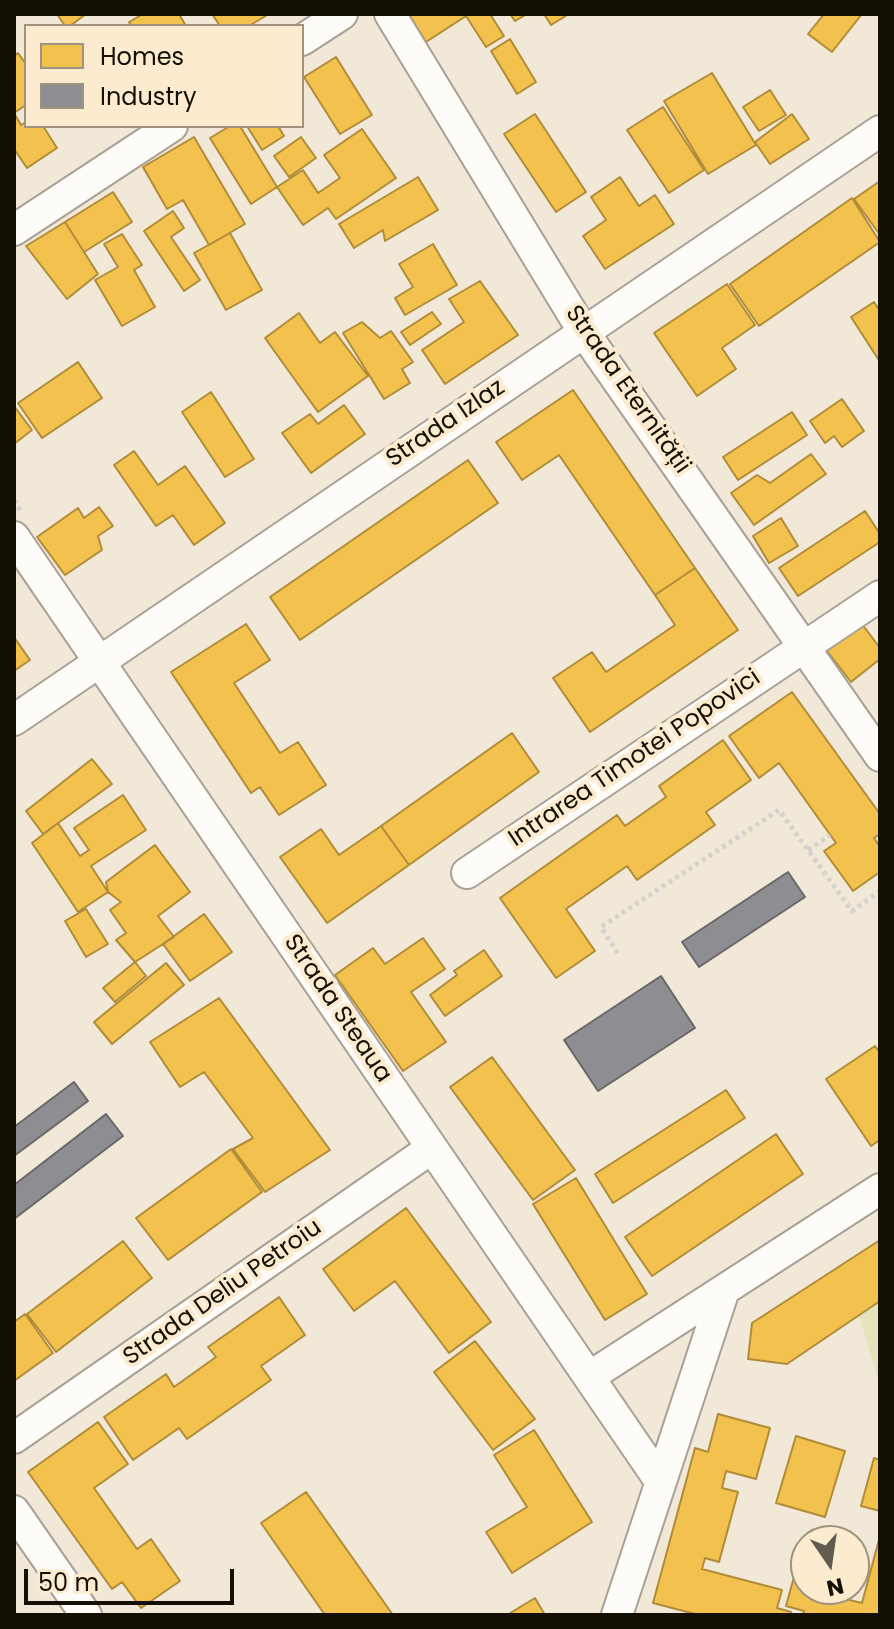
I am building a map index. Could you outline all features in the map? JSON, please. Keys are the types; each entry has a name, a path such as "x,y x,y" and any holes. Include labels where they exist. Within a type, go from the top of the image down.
{"street":[{"path":"304,39 342,14"},
{"name":"Strada Eternității","path":"390,14 583,331 880,756"},
{"path":"14,230 169,128"},
{"name":"Strada Izlaz","path":"14,720 880,131"},
{"name":"Strada Steaua","path":"14,537 660,1481"},
{"name":"Intrarea Timotei Popovici","path":"467,873 880,596"},
{"name":"Strada Deliu Petroiu","path":"14,1438 432,1148"},
{"path":"589,1377 880,1189"},
{"path":"617,1615 724,1290"},
{"path":"14,1511 86,1615"}],"path":[{"path":"618,953 601,927 779,810 852,911 880,891"},
{"path":"808,850 830,835"}],"shaded area":[{"path":"880,1300 880,1387 859,1315"}],"building: Homes":[{"path":"57,14 86,14 73,24 64,24"},
{"path":"143,14 179,14 185,24 130,24"},
{"path":"212,14 269,14 252,24 219,24"},
{"path":"408,14 490,14 504,36 486,47 466,16 426,42"},
{"path":"510,14 527,14 515,21"},
{"path":"544,14 569,14 551,25"},
{"path":"824,14 862,14 832,52 808,34"},
{"path":"510,39 536,82 517,94 491,51"},
{"path":"18,53 24,61 24,106 14,113 14,56"},
{"path":"336,57 372,115 340,134 304,77"},
{"path":"712,73 756,145 708,174 664,101"},
{"path":"770,90 786,115 759,131 743,107"},
{"path":"663,107 704,170 669,193 627,130"},
{"path":"14,113 21,125 24,123 24,128 44,128 57,148 27,168 14,149"},
{"path":"535,114 586,192 556,212 504,134"},
{"path":"792,114 809,139 770,164 755,142"},
{"path":"227,128 241,128 277,187 251,204 210,138"},
{"path":"248,128 279,128 284,136 262,150"},
{"path":"362,129 396,178 336,219 328,208 303,225 277,187 303,170 318,193 340,178 324,155"},
{"path":"194,137 245,224 209,245 183,200 167,209 143,167"},
{"path":"301,137 316,158 289,177 274,156"},
{"path":"418,177 438,210 385,241 383,230 354,248 339,224"},
{"path":"620,177 639,206 655,195 674,224 605,269 583,236 606,220 591,197"},
{"path":"880,181 880,235 854,199"},
{"path":"113,192 132,222 84,252 65,222"},
{"path":"852,198 880,242 759,326 730,284"},
{"path":"173,211 184,228 171,237 200,280 184,291 144,231"},
{"path":"65,222 98,274 67,299 26,246"},
{"path":"230,233 262,290 226,310 194,253"},
{"path":"122,234 142,265 134,270 155,307 122,326 95,280 118,267 104,244"},
{"path":"433,244 457,285 405,315 395,298 413,287 399,264"},
{"path":"480,281 518,335 445,384 422,350 464,322 449,299"},
{"path":"727,284 755,325 722,348 736,369 697,396 654,333"},
{"path":"874,302 880,311 880,362 851,317"},
{"path":"432,312 441,324 410,345 401,332"},
{"path":"299,313 320,343 335,332 368,376 318,412 265,338"},
{"path":"362,322 380,338 391,331 413,362 402,369 410,383 384,399 343,333"},
{"path":"78,362 102,398 42,438 18,403"},
{"path":"573,390 695,568 655,595 559,455 522,480 496,442"},
{"path":"211,392 254,459 225,477 182,412"},
{"path":"842,399 864,431 842,447 834,436 825,443 810,421"},
{"path":"344,405 365,434 311,473 282,433 310,414 318,424"},
{"path":"14,406 32,430 14,444"},
{"path":"792,412 807,435 738,480 723,457"},
{"path":"134,451 158,485 185,466 225,523 194,545 173,515 156,526 114,465"},
{"path":"811,454 826,474 754,525 731,493 757,475 770,483"},
{"path":"468,460 498,503 300,640 270,597"},
{"path":"99,507 113,526 98,536 102,550 65,575 37,537 78,508 84,518"},
{"path":"865,511 880,534 880,542 798,596 779,568"},
{"path":"781,518 798,546 769,563 753,536"},
{"path":"695,568 738,630 590,732 553,678 592,652 606,672 675,625 655,595"},
{"path":"246,624 270,660 234,683 280,753 298,742 326,785 279,815 260,787 251,793 171,672"},
{"path":"862,624 880,648 880,659 851,682 827,651"},
{"path":"14,637 30,660 14,671"},
{"path":"792,692 880,814 880,834 874,838 880,847 880,872 853,891 824,851 836,843 779,763 759,778 729,736"},
{"path":"512,733 539,772 409,865 381,826"},
{"path":"723,740 751,780 706,812 715,825 637,880 627,866 566,909 595,951 556,978 500,898 617,815 625,826 666,797 659,786"},
{"path":"92,759 112,784 43,834 26,811"},
{"path":"123,795 146,830 91,866 108,892 78,912 32,843 58,823 80,856 89,850 74,828"},
{"path":"381,826 409,865 327,923 280,857 321,829 339,855"},
{"path":"155,845 190,892 158,916 174,937 135,962 116,940 126,933 110,910 121,902 108,892 106,882"},
{"path":"86,909 108,944 86,957 65,921"},
{"path":"204,914 232,952 190,981 163,944"},
{"path":"423,938 445,969 411,992 446,1042 403,1071 335,975 373,948 385,964"},
{"path":"484,950 502,976 445,1016 430,995 457,975 454,971"},
{"path":"135,962 146,976 115,1002 103,988"},
{"path":"166,963 184,985 112,1044 94,1022"},
{"path":"219,998 330,1150 265,1192 233,1149 253,1138 204,1072 180,1087 150,1042"},
{"path":"875,1046 880,1053 880,1140 871,1146 826,1079"},
{"path":"492,1057 575,1170 533,1200 450,1087"},
{"path":"726,1090 745,1118 613,1203 595,1174"},
{"path":"776,1134 803,1174 652,1276 625,1237"},
{"path":"231,1149 262,1192 168,1260 136,1218"},
{"path":"576,1178 647,1294 605,1320 533,1204"},
{"path":"406,1208 491,1322 449,1353 395,1281 354,1311 323,1269"},
{"path":"880,1240 880,1301 787,1364 748,1359 752,1323"},
{"path":"123,1241 152,1278 56,1352 27,1314"},
{"path":"279,1297 305,1335 261,1366 271,1380 187,1439 179,1428 133,1460 104,1417 166,1374 174,1387 216,1357 208,1347"},
{"path":"25,1314 53,1353 14,1381 14,1322"},
{"path":"475,1341 535,1419 493,1450 434,1372"},
{"path":"718,1414 770,1428 756,1479 726,1471 722,1488 738,1492 719,1562 705,1558 702,1569 782,1590 777,1608 791,1612 790,1615 699,1615 653,1603 695,1448 708,1452"},
{"path":"98,1422 128,1464 94,1488 137,1549 151,1539 180,1581 141,1608 122,1582 112,1589 28,1472"},
{"path":"534,1430 592,1522 512,1573 486,1532 527,1507 494,1455"},
{"path":"796,1436 845,1451 825,1517 776,1503"},
{"path":"874,1458 880,1460 880,1511 861,1506"},
{"path":"306,1492 393,1615 325,1615 261,1523"},
{"path":"880,1536 880,1615 803,1615 804,1611 786,1606 790,1592 790,1605 870,1605 870,1573"},
{"path":"535,1598 545,1615 507,1615"}],"building: Industry":[{"path":"788,872 805,897 699,967 682,942"},
{"path":"661,976 695,1028 598,1091 564,1040"},
{"path":"74,1082 88,1101 14,1156 14,1127"},
{"path":"106,1114 123,1136 14,1219 14,1185"}]}
